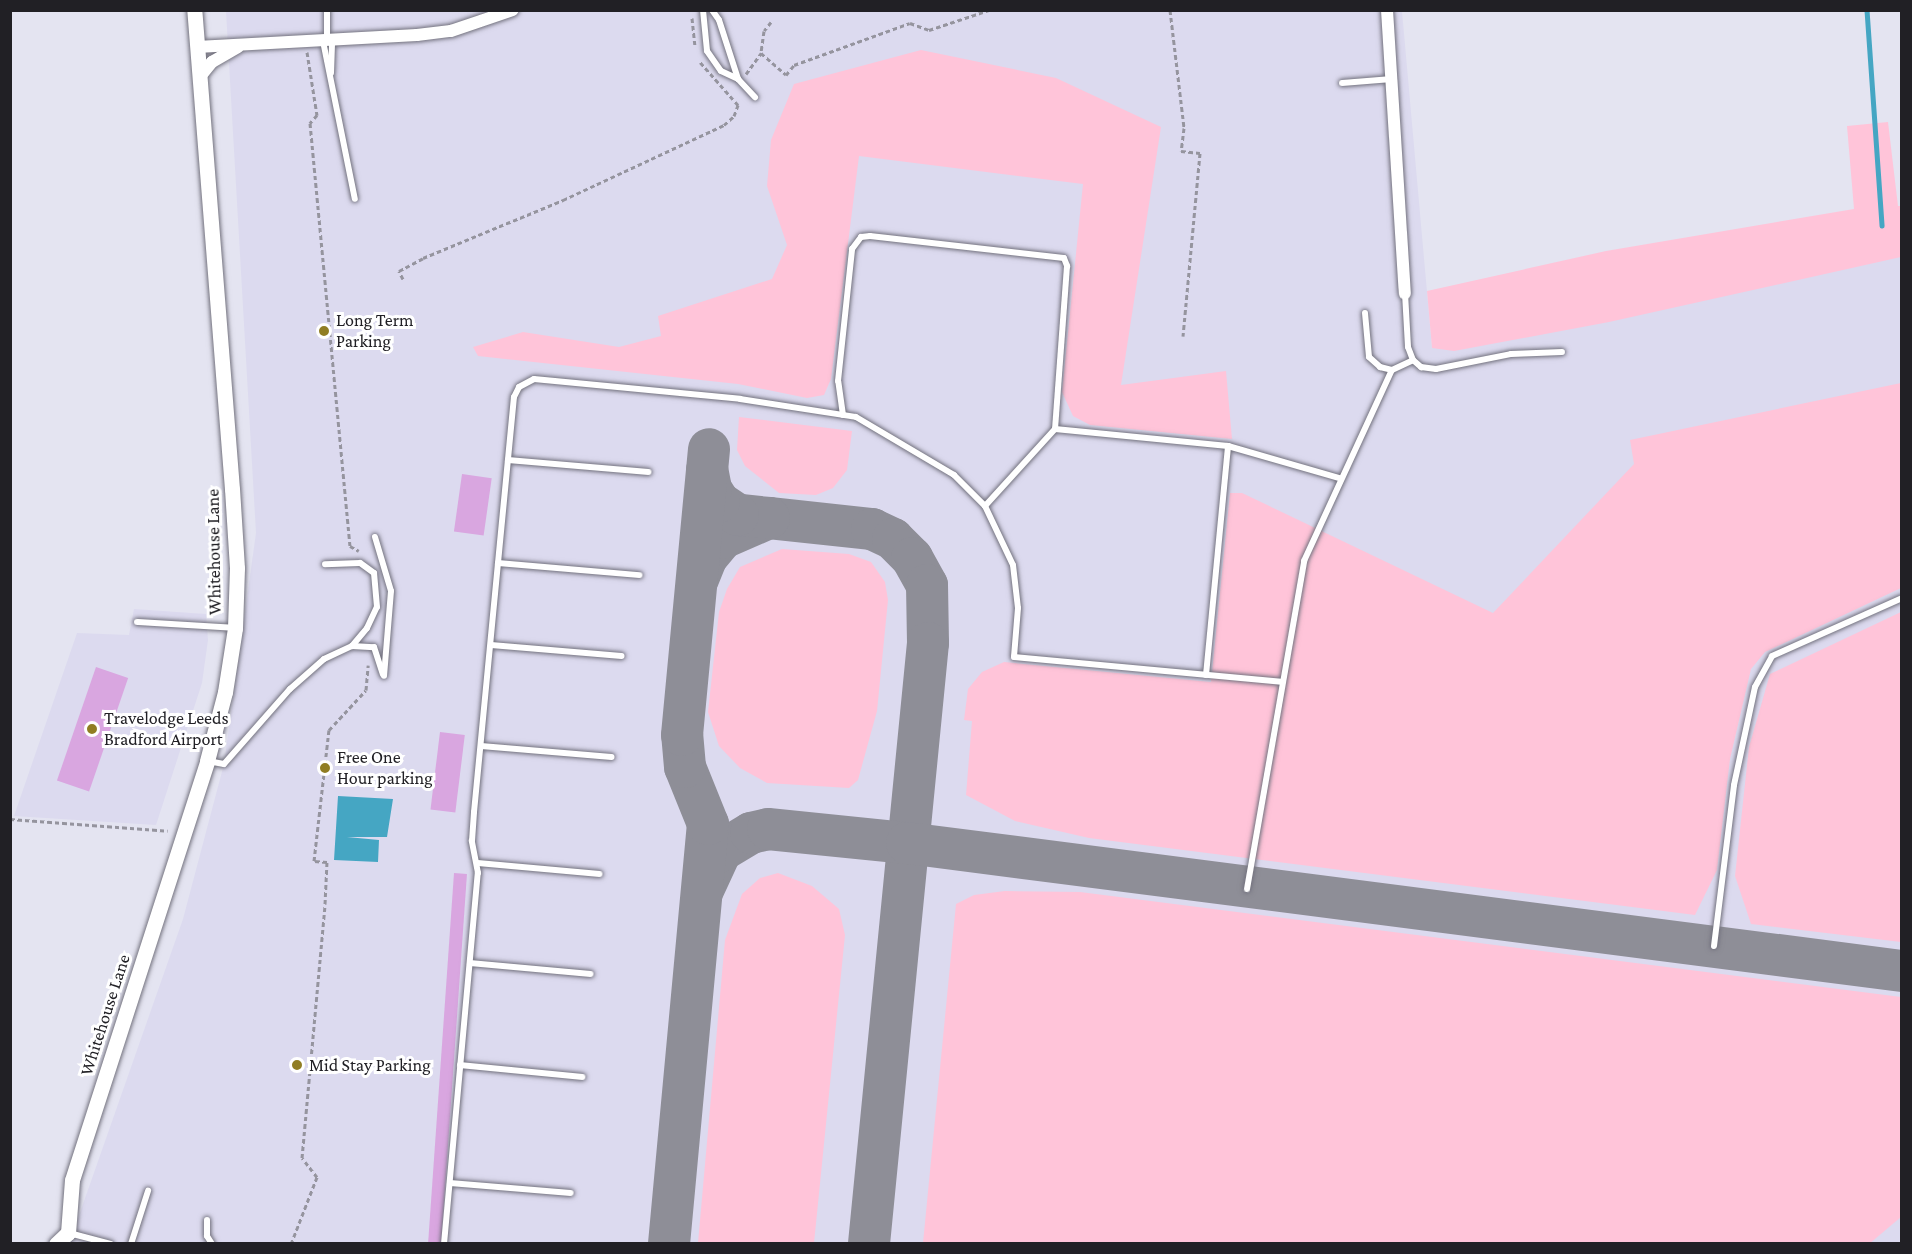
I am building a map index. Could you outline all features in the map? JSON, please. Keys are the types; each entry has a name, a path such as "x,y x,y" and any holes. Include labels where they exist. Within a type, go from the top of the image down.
{"street":[{"name":"Whitehouse Lane","path":"68,1233 72,1180 207,761 225,692 235,628 233,500 194,10"},
{"path":"197,47 327,41 451,31 513,10"},
{"path":"1387,10 1405,293"},
{"path":"199,78 212,62 242,45"},
{"path":"56,1244 68,1233"}],"lane":[{"path":"327,10 327,41 331,74 355,200"},
{"path":"703,10 707,51 721,71 738,79 755,97"},
{"path":"712,10 719,20 738,79"},
{"path":"1342,83 1392,79"},
{"path":"843,415 838,381 852,249 861,237 870,236 1064,258 1067,266 1055,429 985,506"},
{"path":"1405,293 1413,360 1421,367 1436,369 1511,354 1562,352"},
{"path":"1365,313 1370,357 1380,367 1392,370"},
{"path":"1247,889 1281,682 1304,561 1339,478 1392,370 1413,360"},
{"path":"444,1244 478,863 472,841 514,397 519,387 534,379 740,399 856,417 954,475 985,506 1013,565 1018,608 1014,657 1281,682"},
{"path":"1055,429 1228,446 1339,478"},
{"path":"1206,675 1228,446"},
{"path":"508,460 648,472"},
{"path":"207,761 224,764 290,688 324,659 352,646 374,647 384,675 391,591 375,537"},
{"path":"325,564 360,563 374,573 377,607 352,646"},
{"path":"498,563 639,575"},
{"path":"1714,946 1734,785 1755,687 1772,656 1902,598"},
{"path":"137,622 235,628"},
{"path":"491,645 622,656"},
{"path":"481,746 612,757"},
{"path":"478,863 600,874"},
{"path":"470,963 590,974"},
{"path":"460,1065 582,1077"},
{"path":"450,1183 571,1193"},
{"path":"131,1244 148,1191"},
{"path":"207,1220 207,1236 212,1244"},
{"path":"68,1233 111,1244"}],"path":[{"path":"692,10 696,50"},
{"path":"771,22 764,31 761,53 786,75 794,65 910,23 929,30 989,10"},
{"path":"1170,10 1184,128 1181,151 1200,153 1183,336"},
{"path":"403,279 399,271 423,258 563,201 724,125 734,116 738,105 703,70 700,60"},
{"path":"10,819 185,833"}],"shaded area":[{"path":"226,11 1402,11 1432,348 1901,256 1901,1243 69,1244 183,919 224,764 256,533"},
{"path":"921,50 1056,78 1161,127 1121,385 1226,371 1232,439 1090,425 1073,416 1062,392 1083,184 859,156 831,379 824,395 807,398 738,384 478,356 473,347 523,332 619,347 661,336 658,316 772,279 787,245 767,186 771,140 794,84"},
{"path":"1888,122 1898,206 1901,206 1901,257 1609,322 1454,351 1432,348 1427,291 1606,251 1854,209 1847,126"},
{"path":"1901,383 1901,588 1765,652 1751,669 1730,759 1717,870 1695,915 1089,838 1015,821 966,795 972,721 964,720 968,689 982,672 1004,662 1211,682 1230,493 1242,493 1493,613 1634,464 1630,440"},
{"path":"739,417 852,431 847,470 833,488 816,495 779,493 745,466 737,450"},
{"path":"782,549 849,554 871,562 885,582 888,600 877,711 858,780 849,788 767,783 740,768 719,746 708,712 719,612 727,589 740,567"},
{"path":"134,609 206,614 208,640 202,683 156,825 14,816 77,633 129,635"},
{"path":"1901,612 1901,942 1751,924 1735,876 1749,747 1770,674"},
{"path":"778,873 812,886 839,909 845,935 814,1243 698,1243 725,940 742,894 760,878"},
{"path":"1005,891 1080,892 1901,997 1901,1217 1869,1244 923,1243 956,904 974,895"}],"water":[{"path":"338,796 393,799 387,837 347,837 379,840 378,862 334,860"}],"building":[{"path":"462,474 492,478 484,536 454,531"},
{"name":"Travelodge Leeds Bradford Airport","path":"96,667 128,678 89,792 57,780"},
{"path":"440,732 465,735 455,812 430,809"},
{"path":"454,873 467,874 441,1244 428,1244"}],"waterway":[{"path":"1867,10 1882,225"}],"taxiway":[{"path":"669,1244 708,824 685,767 682,735 709,449"},
{"path":"698,579 707,557 723,538 769,518 738,515 719,502 711,489 707,469"},
{"path":"769,518 872,529 893,539 912,558 927,585 928,643 869,1244"},
{"path":"703,890 721,851 751,833 768,829 907,843 1902,971"}],"place":[{"name":"Long Term Parking","path":"324,331"},
{"name":"Travelodge Leeds Bradford Airport","path":"92,729"},
{"name":"Free One Hour parking","path":"325,768"},
{"name":"Mid Stay Parking","path":"297,1065"}]}
